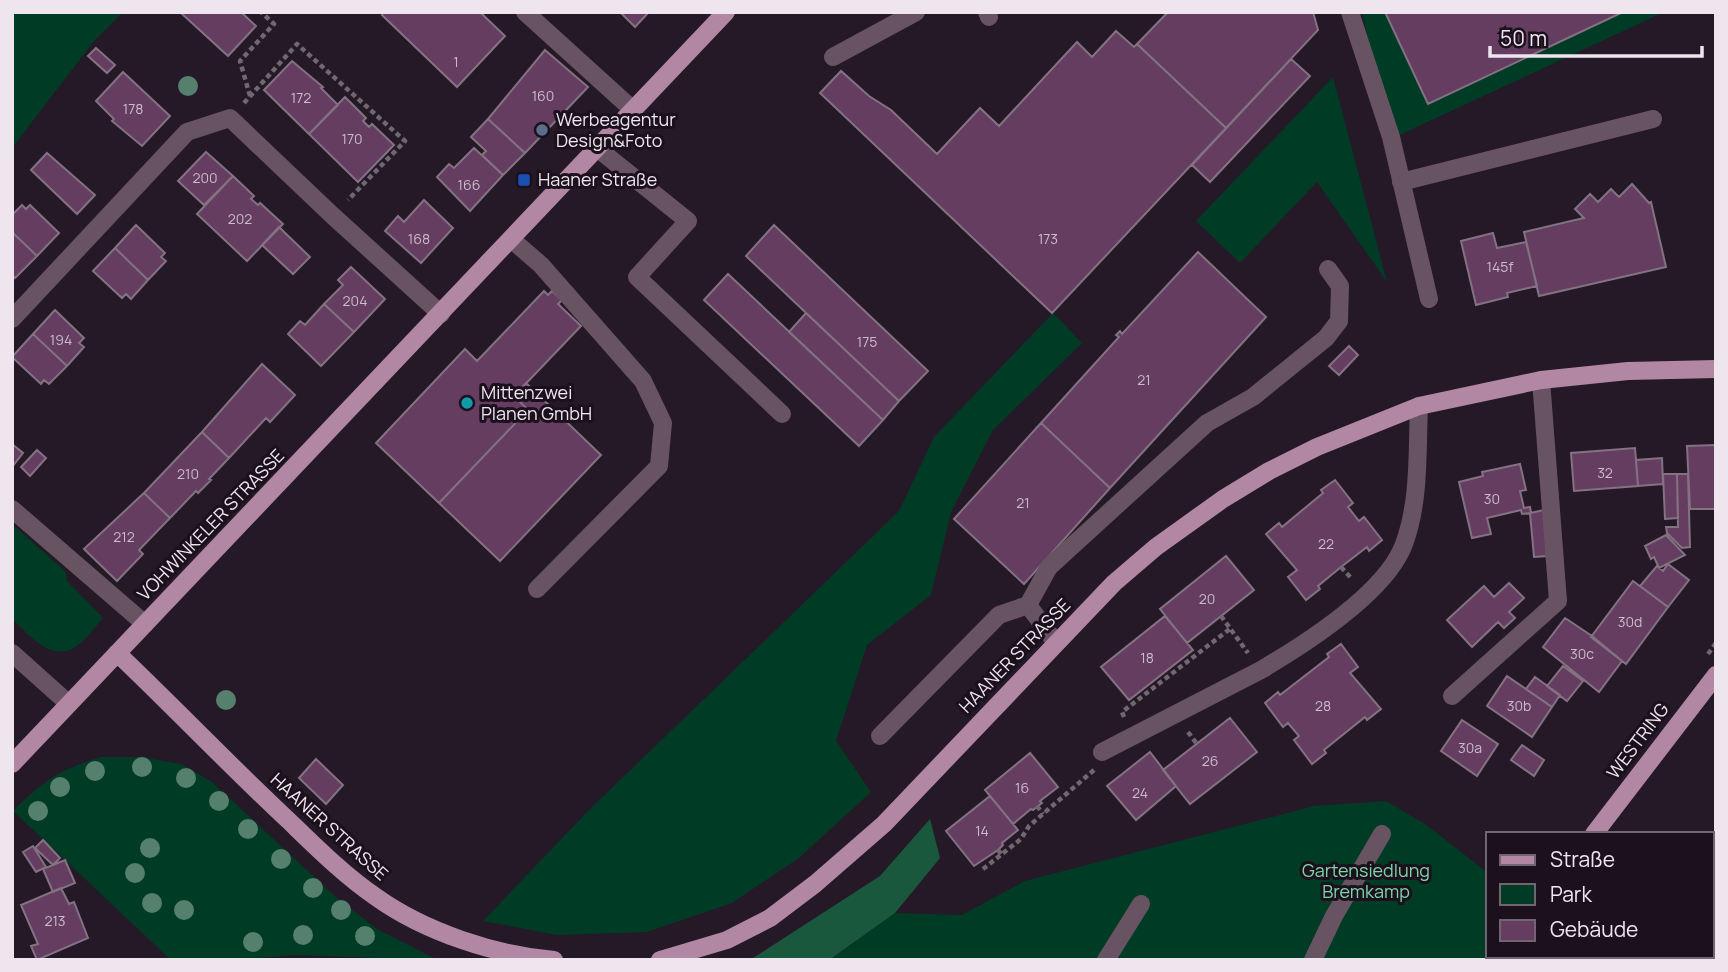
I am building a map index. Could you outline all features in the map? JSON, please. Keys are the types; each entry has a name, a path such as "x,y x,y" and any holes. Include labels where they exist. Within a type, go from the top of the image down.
{"main road":[{"name":"VOHWINKELER STRASSE","path":"12,764 726,12"},
{"name":"HAANER STRASSE","path":"660,960 727,940 771,918 815,884 884,824 1114,583 1156,547 1223,499 1269,471 1317,447 1419,406 1541,380 1628,371 1716,369"},
{"name":"HAANER STRASSE","path":"117,653 271,805 331,861 377,898 431,927 478,946 554,960"},
{"name":"WESTRING","path":"1596,832 1716,676"}],"street":[{"path":"525,12 633,110"},
{"path":"833,57 916,12"},
{"path":"1350,12 1391,137 1429,299"},
{"path":"12,319 187,132 230,118 441,314"},
{"path":"1401,182 1653,119"},
{"path":"597,148 688,221 637,277 782,414"},
{"path":"511,239 541,265 643,381 663,423 659,466 537,589"},
{"path":"880,736 999,615 1028,606 1049,567 1207,422 1253,397 1326,338 1339,321 1339,286 1328,270"},
{"path":"1452,695 1558,601 1541,380"},
{"path":"1102,752 1261,670 1367,595 1392,568 1404,547 1411,522 1415,495 1419,406"},
{"path":"12,509 145,624"},
{"path":"1028,606 1056,643"},
{"path":"12,653 69,704"},
{"path":"1313,960 1334,916 1382,834"},
{"path":"1106,960 1141,904"}],"path":[{"path":"250,96 240,61 274,24 261,12"},
{"path":"230,118 297,44 405,141 333,216"},
{"path":"1221,616 1261,670"},
{"path":"1130,737 1122,712 1162,678 1231,628"},
{"path":"983,869 1021,839 1029,826 1094,770 1102,752"},
{"path":"1037,806 1043,814"},
{"path":"998,850 1002,855"}],"green space":[{"path":"12,12 123,12 94,41 12,148"},
{"path":"1362,12 1664,12 1391,139"},
{"path":"1333,77 1387,282 1317,182 1240,263 1196,221"},
{"path":"1053,313 1082,343 993,430 951,512 931,595 867,645 836,741 871,792 799,858 732,903 647,932 557,935 483,921 589,810 899,511 934,437"},
{"path":"12,524 66,572 67,581 103,618 85,639 72,649 55,651 47,648 12,619"},
{"path":"101,757 141,757 181,764 212,782 337,898 377,929 438,960 296,955 230,960 171,960 13,811 53,777"},
{"name":"Gartensiedlung Bremkamp","path":"1386,801 1425,824 1486,871 1488,960 829,960 895,913 962,915 1025,881 1314,806"},
{"path":"930,819 940,858 895,913 829,960 750,960 880,876"}],"building":[{"path":"241,12 256,26 228,56 181,13"},
{"path":"384,12 480,12 505,36 457,87 382,15"},
{"path":"620,12 649,12 635,27"},
{"path":"1168,12 1313,12 1318,30 1226,128 1137,44"},
{"path":"1385,12 1623,12 1428,104"},
{"path":"1116,31 1134,47 1137,44 1226,128 1052,313 820,93 841,71 869,96 891,110 937,154 980,108 999,126 1077,42 1092,57"},
{"path":"96,48 115,65 107,73 88,56"},
{"path":"545,50 588,87 525,153 488,119"},
{"path":"1291,59 1310,76 1210,182 1192,165"},
{"path":"292,61 323,87 321,88 338,105 309,134 264,90"},
{"path":"123,72 170,116 142,146 112,121 114,119 96,101"},
{"path":"345,97 366,118 363,121 369,127 372,124 394,145 358,182 309,134"},
{"path":"488,119 525,153 503,175 482,155 486,151 471,137"},
{"path":"474,148 503,175 470,211 437,177 449,164 454,168"},
{"path":"206,152 233,176 204,205 178,181"},
{"path":"47,153 95,195 77,214 31,170"},
{"path":"233,176 254,196 251,199 258,205 260,203 283,224 247,261 197,214"},
{"path":"1632,184 1649,203 1651,202 1666,267 1539,296 1524,232 1584,218 1575,209 1590,194 1598,202 1611,189 1619,197"},
{"path":"424,200 453,228 421,263 385,231 398,216 404,222"},
{"path":"22,205 26,209 30,205 59,233 37,256 12,232 12,215"},
{"path":"136,225 165,253 161,257 166,261 148,280 115,248"},
{"path":"774,225 928,371 899,401 746,256"},
{"path":"279,227 310,257 293,274 262,245"},
{"path":"12,232 37,256 15,278 12,275"},
{"path":"1493,233 1497,248 1526,242 1537,286 1507,293 1508,297 1476,305 1461,241"},
{"path":"115,248 148,280 131,299 126,294 122,298 93,271"},
{"path":"1198,252 1266,317 1110,488 1041,423 1119,337 1116,335 1120,331 1122,334"},
{"path":"351,267 385,299 354,332 324,304 343,285 338,280"},
{"path":"728,274 883,420 859,446 704,300"},
{"name":"Mittenzwei Planen GmbH","path":"544,291 548,295 552,291 562,300 558,304 581,326 514,396 528,410 439,503 376,443 465,349 477,361"},
{"path":"324,304 354,332 321,366 288,334 300,321 305,325"},
{"path":"55,310 84,338 79,343 84,347 67,366 33,334"},
{"path":"806,313 899,401 883,420 789,332"},
{"path":"33,334 67,366 49,384 44,380 41,384 12,357"},
{"path":"1349,346 1358,355 1339,375 1329,366"},
{"path":"262,364 295,395 270,422 266,418 229,458 202,432"},
{"path":"526,383 601,455 500,561 439,503 528,410 514,396"},
{"path":"1041,423 1110,488 1024,584 954,519"},
{"path":"202,432 229,458 209,479 211,480 198,493 196,491 170,518 144,493"},
{"path":"12,444 23,453 12,467"},
{"path":"1716,445 1716,509 1690,509 1687,446"},
{"path":"1635,448 1638,486 1574,491 1571,453"},
{"path":"37,450 46,458 30,476 21,467"},
{"path":"1662,458 1663,484 1638,486 1636,460"},
{"path":"1520,464 1526,490 1520,491 1524,508 1530,507 1531,513 1522,514 1521,510 1487,518 1491,534 1472,538 1459,482 1483,476 1482,472"},
{"path":"1663,474 1677,474 1678,518 1665,519"},
{"path":"1677,474 1688,474 1690,547 1682,548 1667,533 1666,527 1678,527"},
{"path":"1335,480 1353,503 1348,507 1359,521 1364,517 1382,540 1369,551 1367,547 1341,567 1306,600 1288,577 1297,570 1266,534 1279,523 1282,527"},
{"path":"144,493 170,518 139,550 143,554 117,581 84,549"},
{"path":"1544,510 1547,556 1534,557 1530,513"},
{"path":"1666,535 1685,555 1659,568 1645,546"},
{"path":"1226,556 1254,590 1187,643 1160,609"},
{"path":"1668,564 1689,580 1668,607 1640,586 1657,566 1663,571"},
{"path":"1633,581 1668,607 1626,664 1591,637"},
{"path":"1509,583 1524,598 1509,612 1515,618 1504,628 1498,622 1472,647 1447,620 1484,586 1494,597"},
{"path":"1165,616 1193,650 1129,700 1101,667"},
{"path":"1565,618 1622,661 1599,692 1543,647"},
{"path":"1341,644 1358,667 1350,673 1381,709 1367,720 1365,717 1324,750 1326,753 1312,764 1294,740 1299,736 1288,723 1283,727 1265,703 1278,692 1280,695 1329,657 1327,654"},
{"path":"1563,666 1583,681 1567,701 1547,686"},
{"path":"1507,676 1552,707 1532,737 1487,706"},
{"path":"1535,677 1560,695 1552,707 1526,689"},
{"path":"1230,718 1257,752 1190,804 1163,770"},
{"path":"1462,720 1498,744 1477,776 1441,751"},
{"path":"1522,745 1544,760 1534,776 1511,760"},
{"path":"1150,752 1176,786 1136,820 1107,786"},
{"path":"1030,753 1058,787 1040,801 1042,803 1013,824 985,790"},
{"path":"316,759 343,785 326,804 299,778"},
{"path":"990,796 1018,830 1002,843 998,850 974,866 946,831"},
{"path":"43,840 60,858 53,865 35,848"},
{"path":"33,846 46,867 36,872 23,852"},
{"path":"65,860 75,883 53,892 43,869"},
{"path":"61,888 69,904 74,902 88,938 37,960 31,946 38,944 21,905"}],"place":[{"name":"Werbeagentur Design&Foto","path":"542,130"},
{"name":"Haaner Straße","path":"524,180"},
{"name":"Mittenzwei Planen GmbH","path":"467,403"}]}
